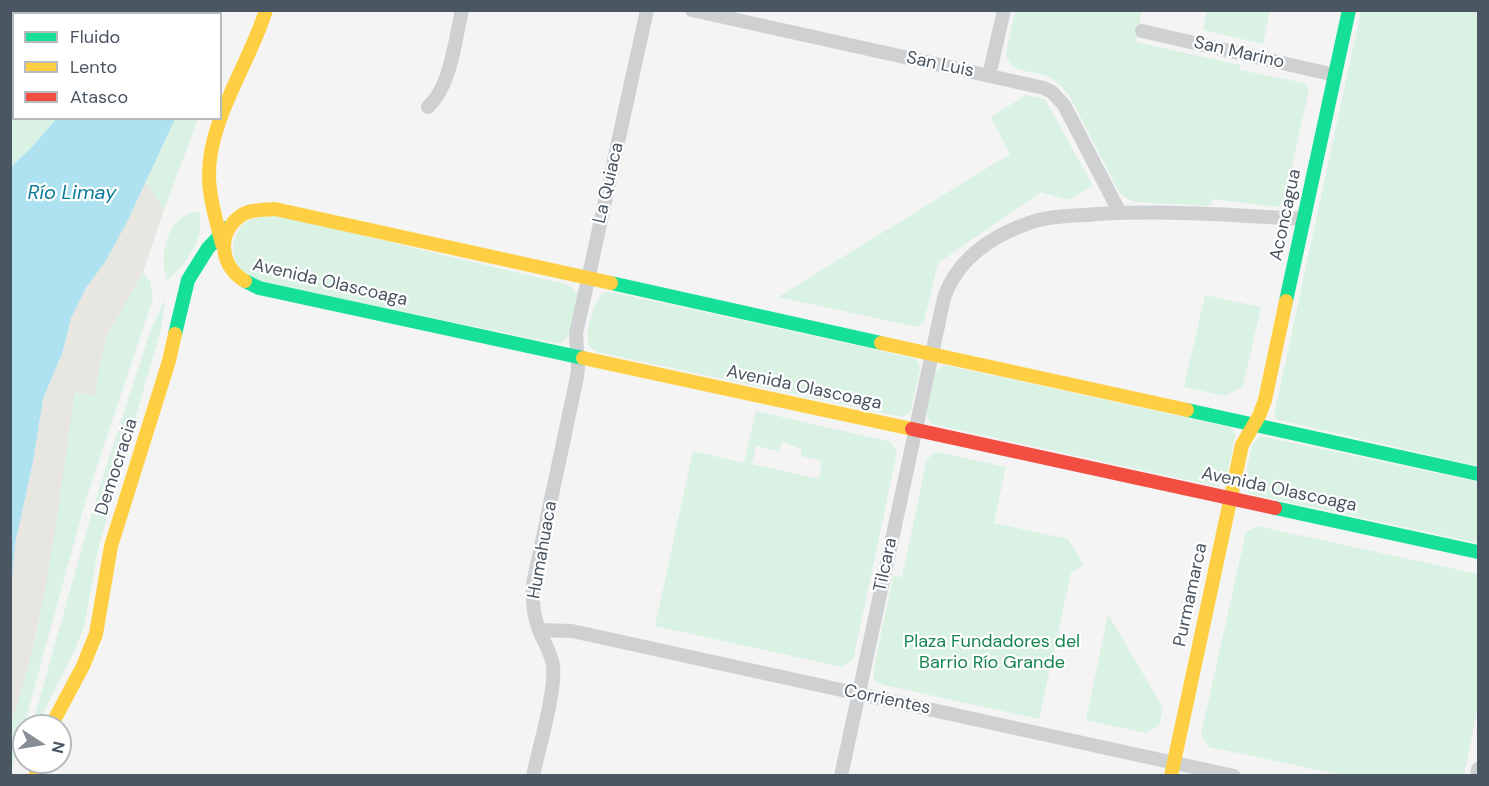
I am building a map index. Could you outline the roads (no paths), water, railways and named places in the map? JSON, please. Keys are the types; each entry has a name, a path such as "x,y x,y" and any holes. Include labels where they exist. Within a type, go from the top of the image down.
{"main road":[{"name":"Avenida Olascoaga","path":"222,119 258,39 266,10"},
{"name":"Aconcagua","path":"1253,424 1265,400 1349,10"},
{"name":"Avenida Olascoaga","path":"222,120 210,154 209,179 225,236 225,259 231,272 251,285 1479,552"},
{"path":"225,236 237,217 246,212 256,209 275,209 1479,474"},
{"name":"Democracia","path":"57,714 83,666 96,634 111,546 169,361 188,280 204,254 225,236"},
{"name":"Purmamarca","path":"1172,769 1242,445 1253,424"}],"street":[{"path":"428,107 437,99 444,86 462,10"},
{"name":"La Quiaca","path":"577,357 576,334 647,10"},
{"name":"San Luis","path":"692,10 1036,86 1052,92 1064,105 1120,213"},
{"path":"988,76 1004,10"},
{"name":"San Marino","path":"1142,32 1335,75"},
{"name":"Tilcara","path":"841,776 949,282 962,264 984,246 1018,227 1053,217 1173,212 1304,219"},
{"name":"Humahuaca","path":"533,776 553,681 552,662 533,608 533,584 577,377 577,357"},
{"name":"Corrientes","path":"539,630 572,631 858,693 1172,769 1234,776"},
{"path":"1477,776 1479,769"}],"water":[{"path":"110,10 210,10 210,12 109,12"},
{"name":"Río Limay","path":"55,120 175,120 128,220 105,262 86,288 71,318 63,351 43,399 33,462 15,544 11,590 11,167"}],"park label":[{"name":"Plaza Fundadores del Barrio Río Grande","path":"992,652"}]}
